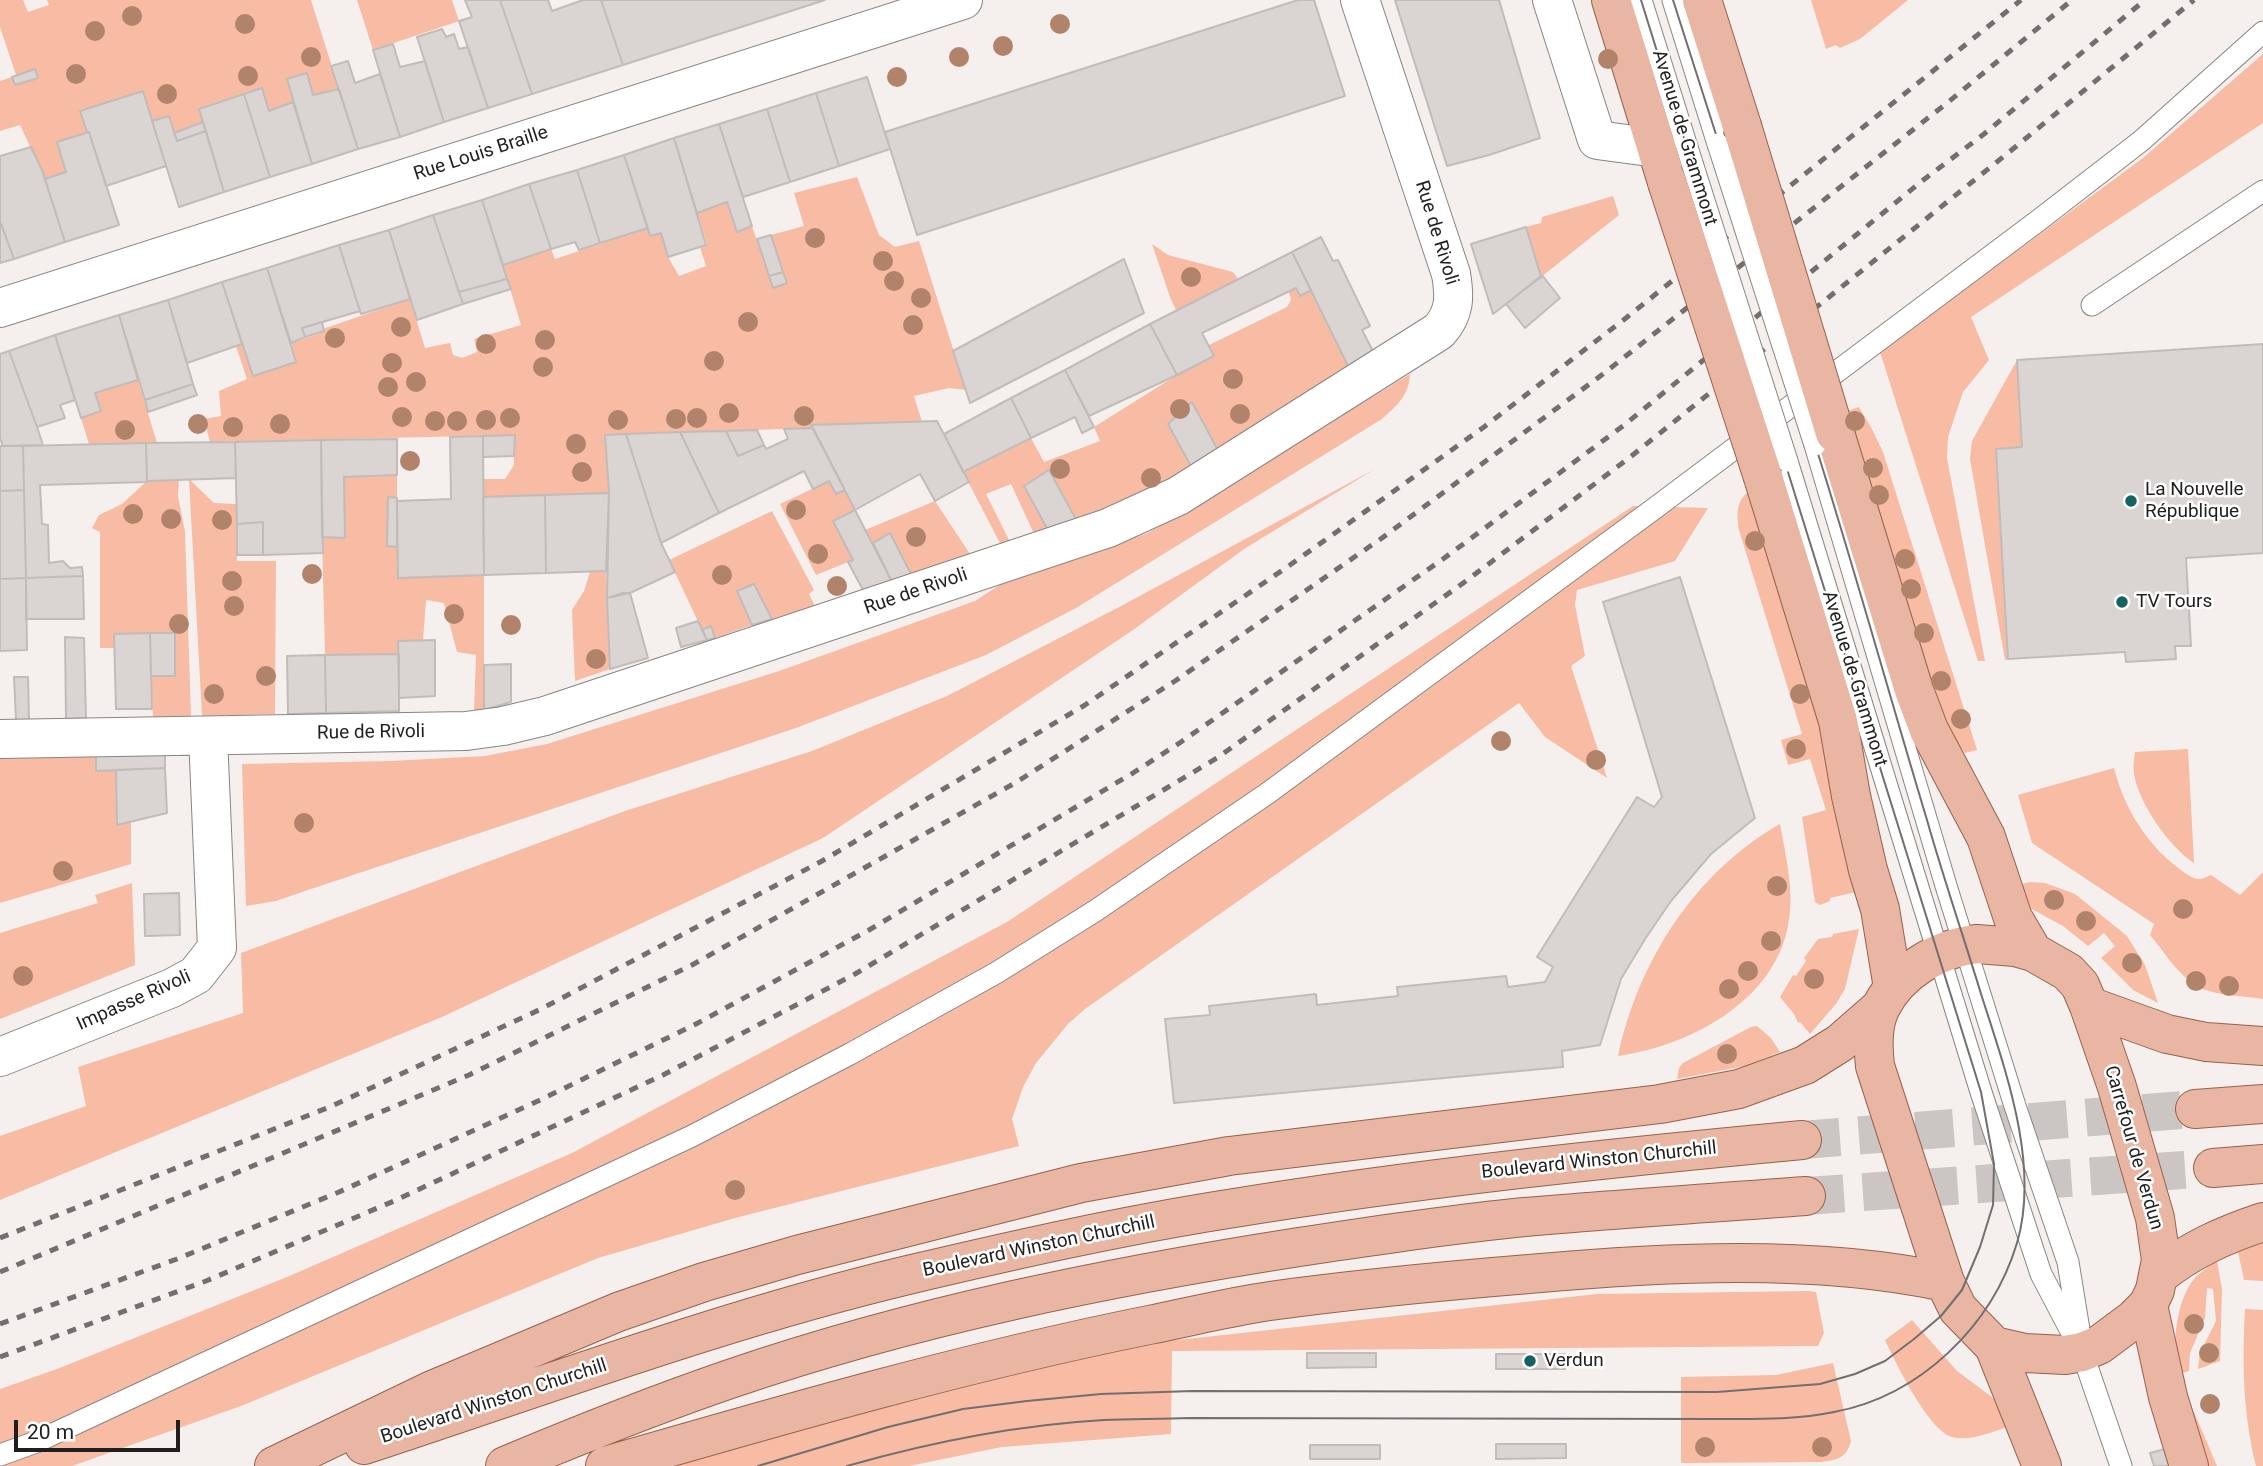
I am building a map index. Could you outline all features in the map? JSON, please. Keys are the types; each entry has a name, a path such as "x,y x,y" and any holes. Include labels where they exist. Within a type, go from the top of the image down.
{"main road":[{"name":"Avenue de Grammont","path":"1611,0 1672,164 1775,469 1838,721 1851,796 1880,909 1886,998"},
{"name":"Avenue de Grammont","path":"1711,10 1730,135 1825,439 1917,700 1933,738 1986,836 2013,918 2032,952"},
{"name":"Carrefour de Verdun","path":"1952,949 1994,944 2032,952 2068,972 2080,985 2117,1087 2155,1217 2160,1248 2153,1290"},
{"path":"274,1466 430,1391 618,1312 704,1282 797,1255 1081,1183 1162,1167 1242,1154 1660,1104 1739,1089 1805,1065 1840,1043 1919,965 1952,949"},
{"path":"1886,998 1873,1042 1875,1066 1945,1282 1963,1315 1994,1346 2042,1466"},
{"path":"2089,1006 2167,1034 2206,1042 2263,1046"},
{"path":"2195,1108 2263,1104"},
{"name":"Boulevard Winston Churchill","path":"301,1466 769,1312 904,1276 1055,1241 1226,1209 1388,1185 1584,1160 1801,1140"},
{"path":"2213,1168 2263,1164"},
{"path":"505,1466 732,1378 889,1331 1015,1300 1196,1263 1381,1235 1523,1217 1806,1196"},
{"path":"1994,1346 2010,1351 2065,1355 2099,1345 2116,1333 2186,1255 2218,1238 2263,1222"},
{"path":"606,1466 821,1403 957,1367 1268,1301 1616,1266 1849,1267 1945,1282"},
{"path":"2153,1290 2165,1385 2189,1466"}],"street":[{"name":"Rue Louis Braille","path":"0,308 963,0"},
{"name":"Rue de Rivoli","path":"0,739 466,731 503,726 545,716 1108,528 1178,496 1439,331 1454,308 1451,274 1360,0"},
{"name":"Avenue de Grammont","path":"1552,0 1597,140 1672,164"},
{"name":"Impasse Rivoli","path":"0,1057 172,988 196,975 217,948 208,736"}],"lane":[{"name":"Avenue de Grammont","path":"1641,0 1672,164"},
{"name":"Avenue de Grammont","path":"1673,0 1730,135"},
{"path":"0,1455 36,1442 692,1136 911,1021 996,973 1084,918 1268,793 1751,436 2141,141 2263,32"},
{"path":"2092,305 2263,191"},
{"name":"Avenue de Grammont","path":"1825,439 1943,876 1952,949 2041,1274 2082,1352 2121,1466"},
{"name":"Avenue de Grammont","path":"1775,469 1952,949 2015,1107 2068,1262 2082,1352"}],"shaded area":[{"path":"0,0 23,0 28,12 49,5 47,0 311,0 339,89 313,95 306,73 287,80 293,102 269,111 261,88 199,108 203,122 174,133 169,116 152,121 142,91 80,111 87,132 58,142 66,172 45,179 20,125 0,131 0,81 12,77 15,85 38,78 35,69 16,75 0,27"},
{"path":"357,0 452,0 459,21 373,50"},
{"path":"1811,0 1908,0 1860,39 1840,48 1836,45 1826,49"},
{"path":"2263,54 2263,123 1971,317 1989,360 1963,392 1948,437 1947,458 1985,661 1978,661 1880,352 2143,158"},
{"path":"857,177 879,235 895,247 919,241 966,390 949,388 914,396 922,422 605,435 609,493 483,497 483,479 505,479 514,465 514,435 210,442 204,419 221,416 219,391 247,379 236,346 242,344 253,376 296,362 291,343 410,299 425,348 450,343 453,355 462,358 477,352 474,339 521,325 503,265 551,249 555,259 648,228 650,236 661,233 668,257 679,276 706,266 700,247 707,244 697,213 727,202 737,231 752,226 773,288 787,282 771,235 804,226 794,193"},
{"path":"1613,196 1619,215 1541,277 1526,227 1541,223 1542,217"},
{"path":"1152,244 1168,255 1233,272 1238,279 1176,310"},
{"path":"1296,288 1300,296 1311,290 1350,370 1220,454 1191,403 1168,425 1193,470 1078,523 1024,486 1049,532 1035,536 1011,484 986,494 1011,544 1002,547 963,472 1031,438 1044,462 1100,441 1094,427 1177,375 1214,356 1209,345 1287,307 1291,300 1289,292"},
{"path":"2017,360 2022,447 2008,659 2005,660 1970,459 1972,441"},
{"path":"1410,374 1405,394 1382,419 1076,608 986,655 796,728 276,901 246,906 242,764 485,756 547,744 779,671 975,601 1012,577 1148,533"},
{"path":"138,380 157,443 89,444 81,418 101,411 95,393"},
{"path":"1859,407 1883,452 1977,750 1965,753 1945,726 1841,413"},
{"path":"1375,469 1244,549 1133,630 823,838 442,1017 0,1200 0,1136 86,1106 78,1067 243,1013 241,953 625,811 812,751 947,696"},
{"path":"397,475 397,498 388,498 387,546 397,547 398,577 484,575 484,710 474,710 476,655 457,652 444,603 426,600 423,641 398,641 399,654 325,655 322,537 345,537 344,477"},
{"path":"179,479 178,496 185,532 191,716 153,717 151,676 175,676 175,633 114,634 114,648 100,648 100,532 92,528 99,515 122,504 147,481"},
{"path":"189,479 214,503 236,504 237,561 276,561 275,714 202,716"},
{"path":"829,481 845,490 855,510 833,522 853,560 816,575 780,504"},
{"path":"1754,488 1806,672 1860,891 1830,898 1830,901 1820,905 1815,902 1802,817 1826,810 1810,759 1788,765 1781,740 1802,734 1739,530 1739,506 1744,496"},
{"path":"935,501 972,557 912,576 889,534 873,543 865,530"},
{"path":"1633,506 1708,508 1675,561 1577,590 1575,605 1585,656 1571,666 1607,778 1545,737 1519,703 1085,1009 1068,1024 1036,1063 1023,1087 1012,1119 1019,1146 735,1218 598,1258 241,1406 72,1466 0,1466 0,1389 287,1277 572,1153 1007,922"},
{"path":"772,511 814,590 809,594 815,606 772,619 754,584 738,591 752,625 715,638 711,626 702,630 669,560"},
{"path":"606,571 610,669 575,681 572,610 584,591 590,572"},
{"path":"2188,749 2194,863 2175,847 2148,811 2134,771 2135,752"},
{"path":"96,754 97,771 116,770 117,824 131,822 131,864 0,903 0,756"},
{"path":"2114,768 2137,823 2155,846 2185,873 2198,879 2211,875 2240,895 2263,872 2263,999 2215,993 2191,982 2176,968 2150,935 2154,924 2032,843 2018,795"},
{"path":"1780,824 1789,875 1790,913 1779,953 1765,977 1746,998 1724,1016 1699,1031 1645,1051 1618,1056 1640,987 1675,923 1722,867 1749,844"},
{"path":"2030,882 2045,883 2075,894 2127,936 2145,965 2158,1003 2133,990 2101,958 2115,946 2104,933 2088,946 2063,926 2028,907 2018,885"},
{"path":"132,883 135,965 0,1019 0,933 98,903 95,895"},
{"path":"1859,929 1845,989 1836,1004 1810,1034 1798,1023 1780,997 1818,939"},
{"path":"1757,1026 1771,1038 1780,1052 1745,1066 1677,1079 1683,1063"},
{"path":"2263,1242 2263,1281 2244,1280 2238,1252"},
{"path":"2217,1261 2222,1289 2220,1361 2198,1369 2200,1353 2216,1321 2213,1289 2207,1288 2205,1318 2190,1353 2189,1371 2176,1375 2175,1340 2181,1304 2193,1280"},
{"path":"1816,1292 1824,1333 1818,1346 1172,1351 1171,1434 1002,1447 909,1466 662,1466 1105,1348 1597,1294"},
{"path":"2245,1309 2263,1310 2263,1466 2256,1466 2246,1408"},
{"path":"1912,1320 1957,1371 1992,1397 2011,1426 1982,1435 1959,1438 1943,1432 1933,1422 1896,1364 1885,1340"},
{"path":"1833,1363 1851,1441 1847,1451 1840,1457 1821,1462 1681,1463 1681,1377 1776,1375"},
{"path":"2191,1405 2217,1466 2204,1466 2186,1407"}],"building":[{"path":"465,0 500,0 532,94 488,108 459,21 472,17"},
{"path":"500,0 548,0 552,11 583,0 601,0 623,65 532,94"},
{"path":"601,0 825,0 623,65"},
{"path":"1298,0 1314,0 1345,96 917,235 885,132"},
{"path":"1395,0 1499,0 1540,138 1447,166"},
{"path":"442,29 446,37 454,34 459,49 468,47 488,108 444,122 417,37"},
{"path":"393,44 400,67 425,61 444,122 400,137 373,50"},
{"path":"348,61 355,83 380,74 400,137 358,149 331,66"},
{"path":"35,69 38,78 15,85 12,77"},
{"path":"307,73 313,95 339,89 358,149 312,164 287,79"},
{"path":"867,77 890,149 839,166 816,93"},
{"path":"262,88 269,111 293,102 312,164 270,177 244,94"},
{"path":"143,91 166,166 106,186 80,111"},
{"path":"816,93 839,166 790,182 767,109"},
{"path":"244,94 270,177 224,192 199,109"},
{"path":"767,109 790,182 743,197 719,124"},
{"path":"169,116 177,141 206,131 224,192 179,207 152,121"},
{"path":"203,122 206,131 177,141 174,133"},
{"path":"719,124 752,226 737,232 727,202 697,213 674,138"},
{"path":"89,132 119,225 65,242 45,179 66,172 57,142"},
{"path":"674,138 706,245 668,257 661,233 650,236 624,155"},
{"path":"31,147 42,170 65,242 14,259 0,221 0,156"},
{"path":"624,155 648,228 600,243 577,170"},
{"path":"577,170 600,243 579,250 575,242 551,249 529,184"},
{"path":"529,184 551,249 503,265 482,200"},
{"path":"482,200 507,279 459,292 433,215"},
{"path":"433,215 463,304 417,320 389,230"},
{"path":"0,221 14,259 0,263"},
{"path":"1526,227 1541,277 1493,314 1471,244"},
{"path":"389,230 410,299 361,314 339,245"},
{"path":"771,235 783,272 769,276 757,239"},
{"path":"1321,237 1333,261 1338,260 1370,326 1362,330 1376,357 1350,370 1292,252"},
{"path":"339,245 360,311 302,328 305,337 291,343 267,268"},
{"path":"1292,252 1311,290 1300,296 1296,288 1202,333 1214,356 1177,375 1150,324"},
{"path":"1124,259 1144,313 970,403 953,351"},
{"path":"267,268 296,362 253,376 222,282"},
{"path":"783,272 787,283 773,288 769,276"},
{"path":"1542,275 1560,298 1525,328 1506,304"},
{"path":"507,279 511,289 463,304 459,292"},
{"path":"222,282 242,344 187,363 168,300"},
{"path":"168,300 193,384 145,400 119,315"},
{"path":"119,315 138,380 95,393 101,411 81,418 55,335"},
{"path":"322,322 324,331 305,337 302,328"},
{"path":"1150,324 1177,375 1089,416 1065,370"},
{"path":"55,335 75,400 60,405 65,418 37,427 9,351"},
{"name":"La Nouvelle République","path":"2263,344 2263,553 2186,558 2191,646 2175,646 2176,659 2126,662 2125,652 2008,659 1996,449 2022,447 2017,360"},
{"path":"9,351 43,445 3,446 0,438 0,354"},
{"path":"1065,370 1094,427 1082,433 1075,417 1031,438 1011,398"},
{"path":"193,384 197,395 148,412 145,400"},
{"path":"1011,398 1031,438 963,472 944,434"},
{"path":"1192,402 1220,454 1193,470 1168,424"},
{"path":"937,421 969,482 935,501 920,474 855,510 811,425"},
{"path":"813,428 845,490 836,494 829,481 813,489 804,471 719,513 680,432 726,431 738,456 764,445 766,449 788,439 784,429"},
{"path":"757,430 764,445 738,456 726,431"},
{"path":"680,432 719,513 661,543 626,434"},
{"path":"626,434 661,543 675,572 630,593 607,598 609,493 605,435"},
{"path":"515,435 514,456 483,457 483,436"},
{"path":"483,436 484,575 398,578 397,501 451,499 450,437"},
{"path":"397,439 397,475 344,477 345,538 322,537 321,440"},
{"path":"321,440 323,553 263,555 263,522 237,524 235,442"},
{"path":"235,442 236,478 147,481 146,443"},
{"path":"146,443 147,482 40,485 42,524 48,525 49,563 63,561 70,568 82,567 83,576 26,578 23,446"},
{"path":"0,446 23,446 24,490 0,491"},
{"path":"1049,470 1078,523 1049,532 1024,486"},
{"path":"24,490 26,578 0,579 0,491"},
{"path":"609,493 606,571 546,573 545,495"},
{"path":"545,495 546,573 484,575 483,497"},
{"path":"388,497 397,498 397,547 387,546"},
{"path":"855,510 892,582 863,590 848,562 853,560 833,521"},
{"path":"263,522 263,555 237,555 237,524"},
{"path":"890,533 912,576 892,582 873,543"},
{"path":"83,576 84,619 26,619 26,578"},
{"path":"1680,577 1755,818 1711,854 1671,901 1645,939 1621,979 1600,1045 1562,1051 1563,1067 1174,1103 1165,1019 1210,1015 1209,1006 1316,994 1317,1005 1398,996 1397,987 1506,976 1508,987 1545,982 1553,967 1537,957 1637,797 1654,807 1662,797 1603,602"},
{"path":"26,578 27,650 0,651 0,579"},
{"path":"754,584 772,619 752,625 737,591"},
{"path":"630,593 648,658 610,669 607,598"},
{"path":"698,621 707,640 681,647 676,628"},
{"path":"711,626 715,638 707,640 702,630"},
{"path":"150,633 152,709 116,709 114,634"},
{"path":"150,633 175,633 175,676 151,676"},
{"path":"65,637 84,638 86,718 66,719"},
{"path":"435,640 435,696 399,698 398,641"},
{"path":"399,654 399,711 326,713 325,655"},
{"path":"325,655 326,713 288,714 287,656"},
{"path":"511,664 511,702 484,710 484,665"},
{"path":"14,677 28,677 29,720 16,720"},
{"path":"165,753 165,768 96,771 96,754"},
{"path":"165,768 167,813 117,825 116,770"},
{"path":"179,893 180,935 145,936 144,894"},
{"path":"1307,1353 1376,1353 1376,1367 1307,1368"},
{"name":"Verdun","path":"1496,1354 1565,1354 1565,1369 1496,1369"},
{"path":"1496,1444 1566,1444 1566,1458 1496,1459"},
{"path":"1310,1445 1380,1445 1380,1459 1310,1459"},
{"path":"2165,1449 2170,1466 2154,1466 2150,1453"}],"tunnel":[{"path":"1802,1140 2195,1109"},
{"path":"1806,1196 2213,1168"}],"tram line":[{"path":"758,1466 888,1427 963,1409 1101,1394 1193,1391 1717,1392 1820,1384 1855,1374 1885,1361 1941,1316 1962,1290 1980,1247 1993,1205 1994,1164 1981,1092 1641,0"},
{"path":"847,1466 974,1436 1104,1420 1746,1419 1820,1415 1866,1404 1895,1391 1923,1373 1948,1353 1971,1329 1990,1302 2017,1243 2023,1213 2025,1182 2022,1151 2010,1087 1829,488 1673,0"}],"railway":[{"path":"0,1238 332,1106 541,1009 822,861 1085,705 1290,565 1484,427 1626,318 2021,0"},
{"path":"0,1272 469,1075 692,965 1015,783 1175,681 1382,538 1603,374 1947,103 2072,0"},
{"path":"0,1324 177,1259 339,1192 538,1101 696,1024 869,930 1133,773 1443,559 1623,426 2145,0"},
{"path":"0,1357 206,1281 394,1201 663,1075 855,974 1217,758 1466,581 1629,458 2194,0"}],"place":[{"name":"La Nouvelle République","path":"2131,501"},
{"name":"TV Tours","path":"2122,602"},
{"name":"Verdun","path":"1530,1361"}]}
